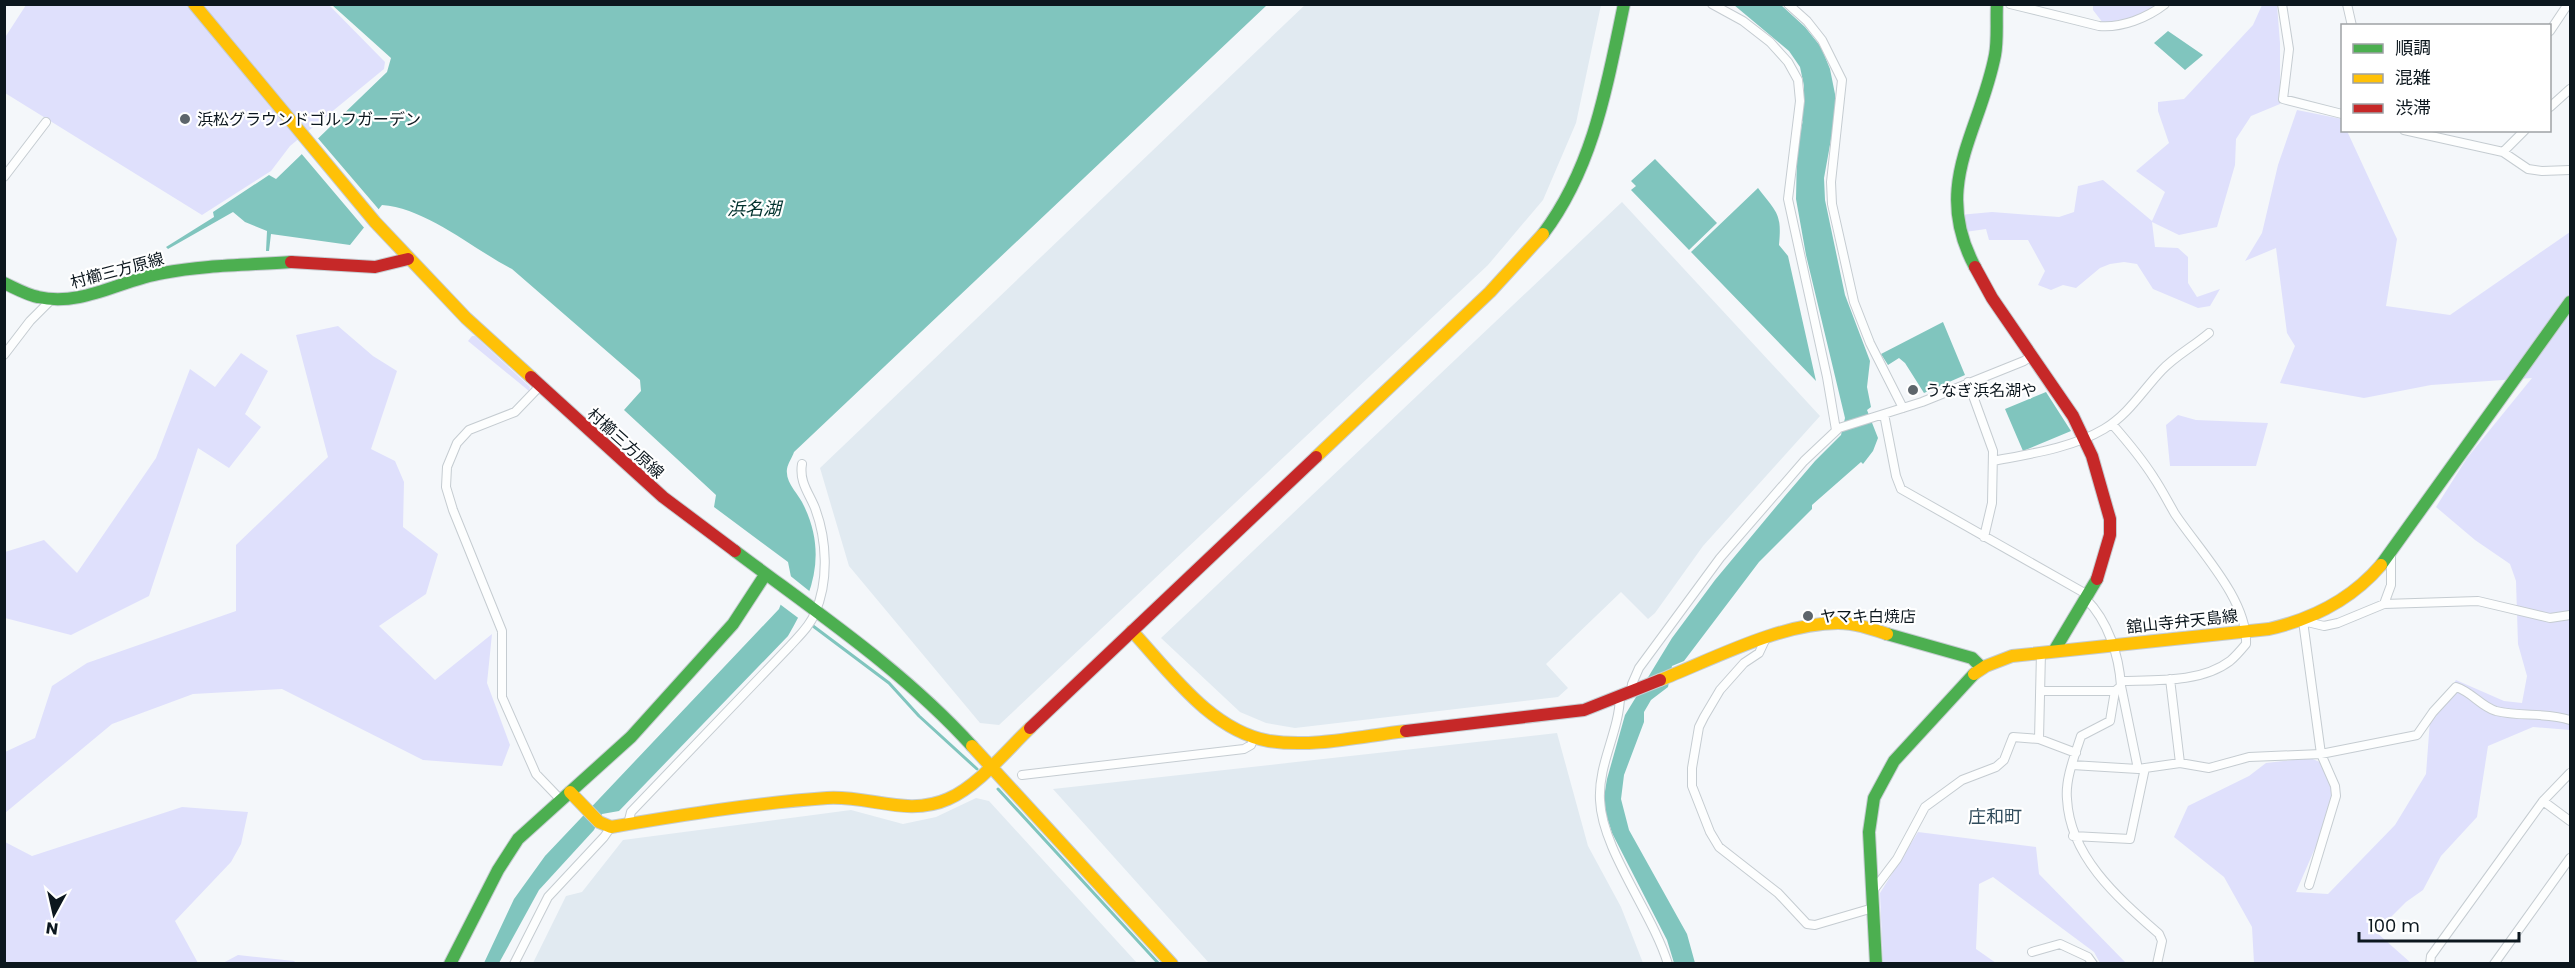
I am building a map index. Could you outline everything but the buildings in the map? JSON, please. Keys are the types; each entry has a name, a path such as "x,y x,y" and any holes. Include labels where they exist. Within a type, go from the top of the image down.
{"street":[{"path":"194,4 308,144 408,260"},
{"path":"540,386 515,412 469,430 457,443 447,467 446,487 453,510 502,631 502,697 536,774 605,824 627,824 695,813 828,798 852,798 899,807 924,806 959,793 990,766 1490,292 1544,233 1570,193 1590,148 1599,118 1624,4"},
{"path":"1712,4 1743,21 1770,42 1788,62 1798,80 1800,101 1788,199 1838,429"},
{"path":"1788,4 1818,33 1842,80 1831,183 1832,204 1854,302 1870,343 1903,408"},
{"path":"1997,4 1995,54 1959,169 1956,215 1963,243 1999,310 2068,407 2085,438 2109,511 2111,527 2101,566 2087,597 2048,652 2040,691 2039,739"},
{"path":"2010,4 2099,26 2113,27 2129,23 2165,4"},
{"path":"2282,4 2289,49 2283,99 2341,114"},
{"path":"2347,4 2352,24"},
{"path":"2551,30 2568,4"},
{"path":"2551,106 2571,89"},
{"path":"4,177 46,122"},
{"path":"2417,132 2503,152 2528,169 2571,170"},
{"path":"2435,138 2440,132"},
{"path":"2503,152 2523,132"},
{"name":"村櫛三方原線","path":"4,283 22,292 52,300 82,298 142,277 165,272 302,261 375,267 408,260 466,318 663,497 908,683 950,722 1172,963"},
{"path":"4,355 30,321 52,300"},
{"name":"舘山寺弁天島線","path":"1876,963 1869,824 1874,798 1881,782 1907,746 1956,691 1982,668 2003,658 2280,627 2303,621 2334,606 2354,593 2391,553 2571,302"},
{"path":"1993,461 2034,453 2085,438 2112,424 2139,400 2163,369 2209,333"},
{"path":"1668,963 1657,933 1607,834 1601,812 1601,777 1620,714 1639,668 1720,558 1804,461 1838,429 1903,408 2024,361 2031,356"},
{"path":"1968,382 1991,442 1993,461 1992,503 1984,537"},
{"path":"1881,415 1901,489 2087,597 2099,613 2113,645 2119,686 2142,768 2130,839 2073,836"},
{"path":"2040,691 2119,686 2201,674 2228,662 2246,644 2247,631 2238,608 2216,571 2175,514 2149,471 2112,424"},
{"path":"627,824 631,812 808,626 823,581 824,549 818,518 801,477 802,465"},
{"path":"2384,603 2391,585 2391,553"},
{"path":"450,963 507,854 531,826 569,797 626,742 725,633 765,575"},
{"path":"2308,885 2336,796 2335,786 2321,754 2303,621 2324,626 2338,623 2384,603 2478,601 2550,618 2571,615"},
{"path":"1132,631 1218,718 1232,728 1254,737 1282,743 1320,741 1574,712 1595,707 1766,638 1804,626 1841,623 1865,627 1972,658 1982,668"},
{"path":"1766,638 1762,649 1736,671 1720,690 1701,722 1692,777 1697,803 1719,847 1778,893 1807,924 1815,925 1873,908"},
{"path":"2170,679 2180,763"},
{"path":"2119,686 2110,721 2081,736 2072,765 2066,798 2073,836 2095,870 2158,934 2162,941 2157,963"},
{"path":"2072,765 2142,768 2180,763 2209,768 2249,757 2321,754 2417,735 2433,712 2456,687 2465,690 2485,707 2497,711 2558,716 2571,720"},
{"path":"1872,892 1897,859 1925,807 1962,780 1996,767 2004,760 2013,736 2039,739 2076,753"},
{"path":"1022,775 1244,749 1251,745 1254,737"},
{"path":"2430,963 2431,956 2542,801 2571,773"},
{"path":"2542,801 2571,821"},
{"path":"514,963 548,897 604,837 605,824"},
{"path":"2494,963 2571,858"},
{"path":"2031,952 2060,944 2088,957 2093,963"}],"shaded area":[{"path":"1306,4 1601,5 1576,123 1543,200 1488,265 999,725 980,723 849,566 820,468"},
{"name":"浜松グラウンドゴルフガーデン","path":"26,5 329,5 385,62 384,69 290,146 271,171 202,215 5,93 4,39"},
{"path":"2093,5 2159,5 2150,15 2103,23 2093,10"},
{"path":"2262,5 2277,5 2280,43 2280,104 2251,116 2236,139 2235,165 2217,227 2179,235 2152,222 2155,247 2178,248 2188,257 2188,283 2197,297 2220,289 2210,306 2198,308 2153,289 2137,264 2124,262 2100,268 2076,288 2063,285 2051,290 2038,285 2045,271 2028,240 1989,240 1986,229 1965,232 1959,215 1992,212 2059,217 2074,212 2078,186 2103,180 2152,221 2165,192 2136,171 2169,143 2158,111 2158,102 2184,99 2253,25"},
{"path":"2297,110 2341,119 2341,132 2347,132 2397,239 2386,306 2450,315 2570,232 2570,730 2533,727 2488,746 2477,817 2441,856 2423,890 2406,902 2376,932 2411,963 2254,963 2252,927 2224,877 2174,837 2188,806 2249,776 2266,763 2310,758 2325,764 2335,786 2332,809 2296,892 2328,894 2395,825 2426,774 2430,720 2456,680 2504,701 2522,703 2527,676 2518,644 2516,581 2510,564 2475,540 2436,507 2467,458 2532,378 2431,385 2364,398 2280,383 2295,346 2287,333 2276,248 2245,261 2262,233 2278,165"},
{"path":"1622,202 1820,416 1703,546 1655,613 1648,619 1621,592 1546,664 1568,688 1558,697 1295,728 1266,723 1240,712 1161,638"},
{"path":"338,326 373,356 397,371 371,449 395,461 404,482 403,527 438,554 426,594 379,626 435,680 492,634 487,683 510,745 502,766 423,760 282,689 193,694 112,724 5,813 5,752 35,738 52,686 87,663 236,611 236,545 328,457 296,335"},
{"path":"475,336 530,387 529,391 468,341"},
{"path":"241,353 268,371 245,414 261,427 229,468 198,448 149,596 71,635 5,618 5,552 44,540 77,573 156,458 190,369 215,387"},
{"path":"2178,415 2196,420 2268,423 2256,466 2170,466 2166,425"},
{"path":"1557,733 1588,846 1621,907 1643,963 1209,963 1053,789"},
{"path":"976,798 989,801 1137,963 533,963 566,896 582,892 623,840 851,810 903,824 936,817"},
{"path":"182,807 248,812 241,844 231,862 175,921 198,963 5,963 5,842 32,856"},
{"path":"1918,832 2036,847 2039,874 2126,963 2100,963 2094,952 1993,877 1979,884 1976,949 1996,963 1883,963 1880,893"},
{"path":"238,955 294,961 296,963 223,963"}],"water":[{"name":"浜名湖","path":"332,5 1267,5 794,452 788,467 788,479 804,506 811,524 816,557 810,589 788,636 619,811 602,814 594,830 539,890 499,963 484,963 514,899 545,856 779,609 791,577 788,562 714,507 716,495 624,410 641,391 640,380 512,269 432,221 415,213 382,205 350,245 271,234 269,251 266,251 267,231 245,222 233,212 168,249 166,247 214,217 213,212 269,175 276,179 387,72 391,58"},
{"path":"1734,5 1781,5 1805,27 1821,47 1830,69 1835,94 1835,117 1824,178 1825,200 1845,295 1870,361 1867,387 1871,407 1867,410 1878,438 1873,451 1863,464 1861,462 1812,505 1812,509 1759,562 1684,661 1672,666 1668,687 1651,700 1644,712 1644,722 1624,775 1621,799 1629,830 1687,934 1695,963 1674,963 1667,940 1612,833 1606,814 1604,797 1607,779 1625,715 1672,638 1715,580 1815,461 1841,435 1845,418 1806,255 1796,199 1797,153 1804,113 1804,86 1800,67 1789,51"},
{"path":"2168,31 2203,55 2185,70 2154,43"},
{"path":"1655,159 1717,223 1689,250 1631,190 1636,186 1631,181"},
{"path":"1758,188 1779,219 1779,245 1788,256 1816,381 1691,252"},
{"path":"1943,322 1965,375 1924,393 1905,363 1899,358 1888,365 1881,354"},
{"path":"2046,392 2071,431 2023,451 2005,409"}],"pier":[{"path":"316,136 381,212 366,230 300,152"},
{"path":"788,574 813,594 801,620 777,602"}],"waterway":[{"path":"1803,120 1804,100"},
{"path":"813,626 889,683 919,716 977,769"},
{"path":"998,789 1159,964"}],"traffic: fast":[{"path":"1543,234 1575,181 1587,153 1604,94 1624,4"},
{"path":"1975,267 1963,238 1957,210 1958,184 1970,135 1995,55 1997,4"},
{"path":"4,283 34,296 54,299 70,298 86,296 147,276 179,270 291,262"},
{"path":"2381,565 2570,302"},
{"path":"735,551 888,667 945,718 972,746"},
{"path":"450,964 498,870 518,839 631,737 733,624 765,575"},
{"path":"2054,651 2097,579"},
{"path":"1887,634 1972,658 1982,668"},
{"path":"1876,964 1869,832 1874,798 1894,761 1974,674"}],"traffic: slow":[{"path":"194,4 375,222 466,318 531,377"},
{"path":"1316,457 1490,292 1543,234"},
{"path":"1974,674 1986,666 2012,656 2269,629 2285,625 2316,614 2344,598 2381,565"},
{"path":"1660,680 1771,635 1794,629 1844,623 1887,634"},
{"path":"1132,631 1193,697 1228,725 1248,735 1269,741 1303,743 1406,731"},
{"path":"570,792 599,822 611,827 746,806 827,798 858,799 903,806 933,804 948,799 970,786 1030,728"},
{"path":"972,746 1172,964"}],"traffic: jam":[{"path":"291,262 375,267 408,259"},
{"path":"1975,267 1992,298 2073,416 2092,456 2110,519 2110,535 2097,579"},
{"path":"531,377 663,497 735,551"},
{"path":"1030,728 1316,457"},
{"path":"1406,731 1584,710 1660,680"}],"place":[{"name":"浜松グラウンドゴルフガーデン","path":"185,119"},
{"name":"うなぎ浜名湖や","path":"1913,390"},
{"name":"ヤマキ白焼店","path":"1808,616"}],"district":[{"name":"庄和町","path":"1995,817"}]}
